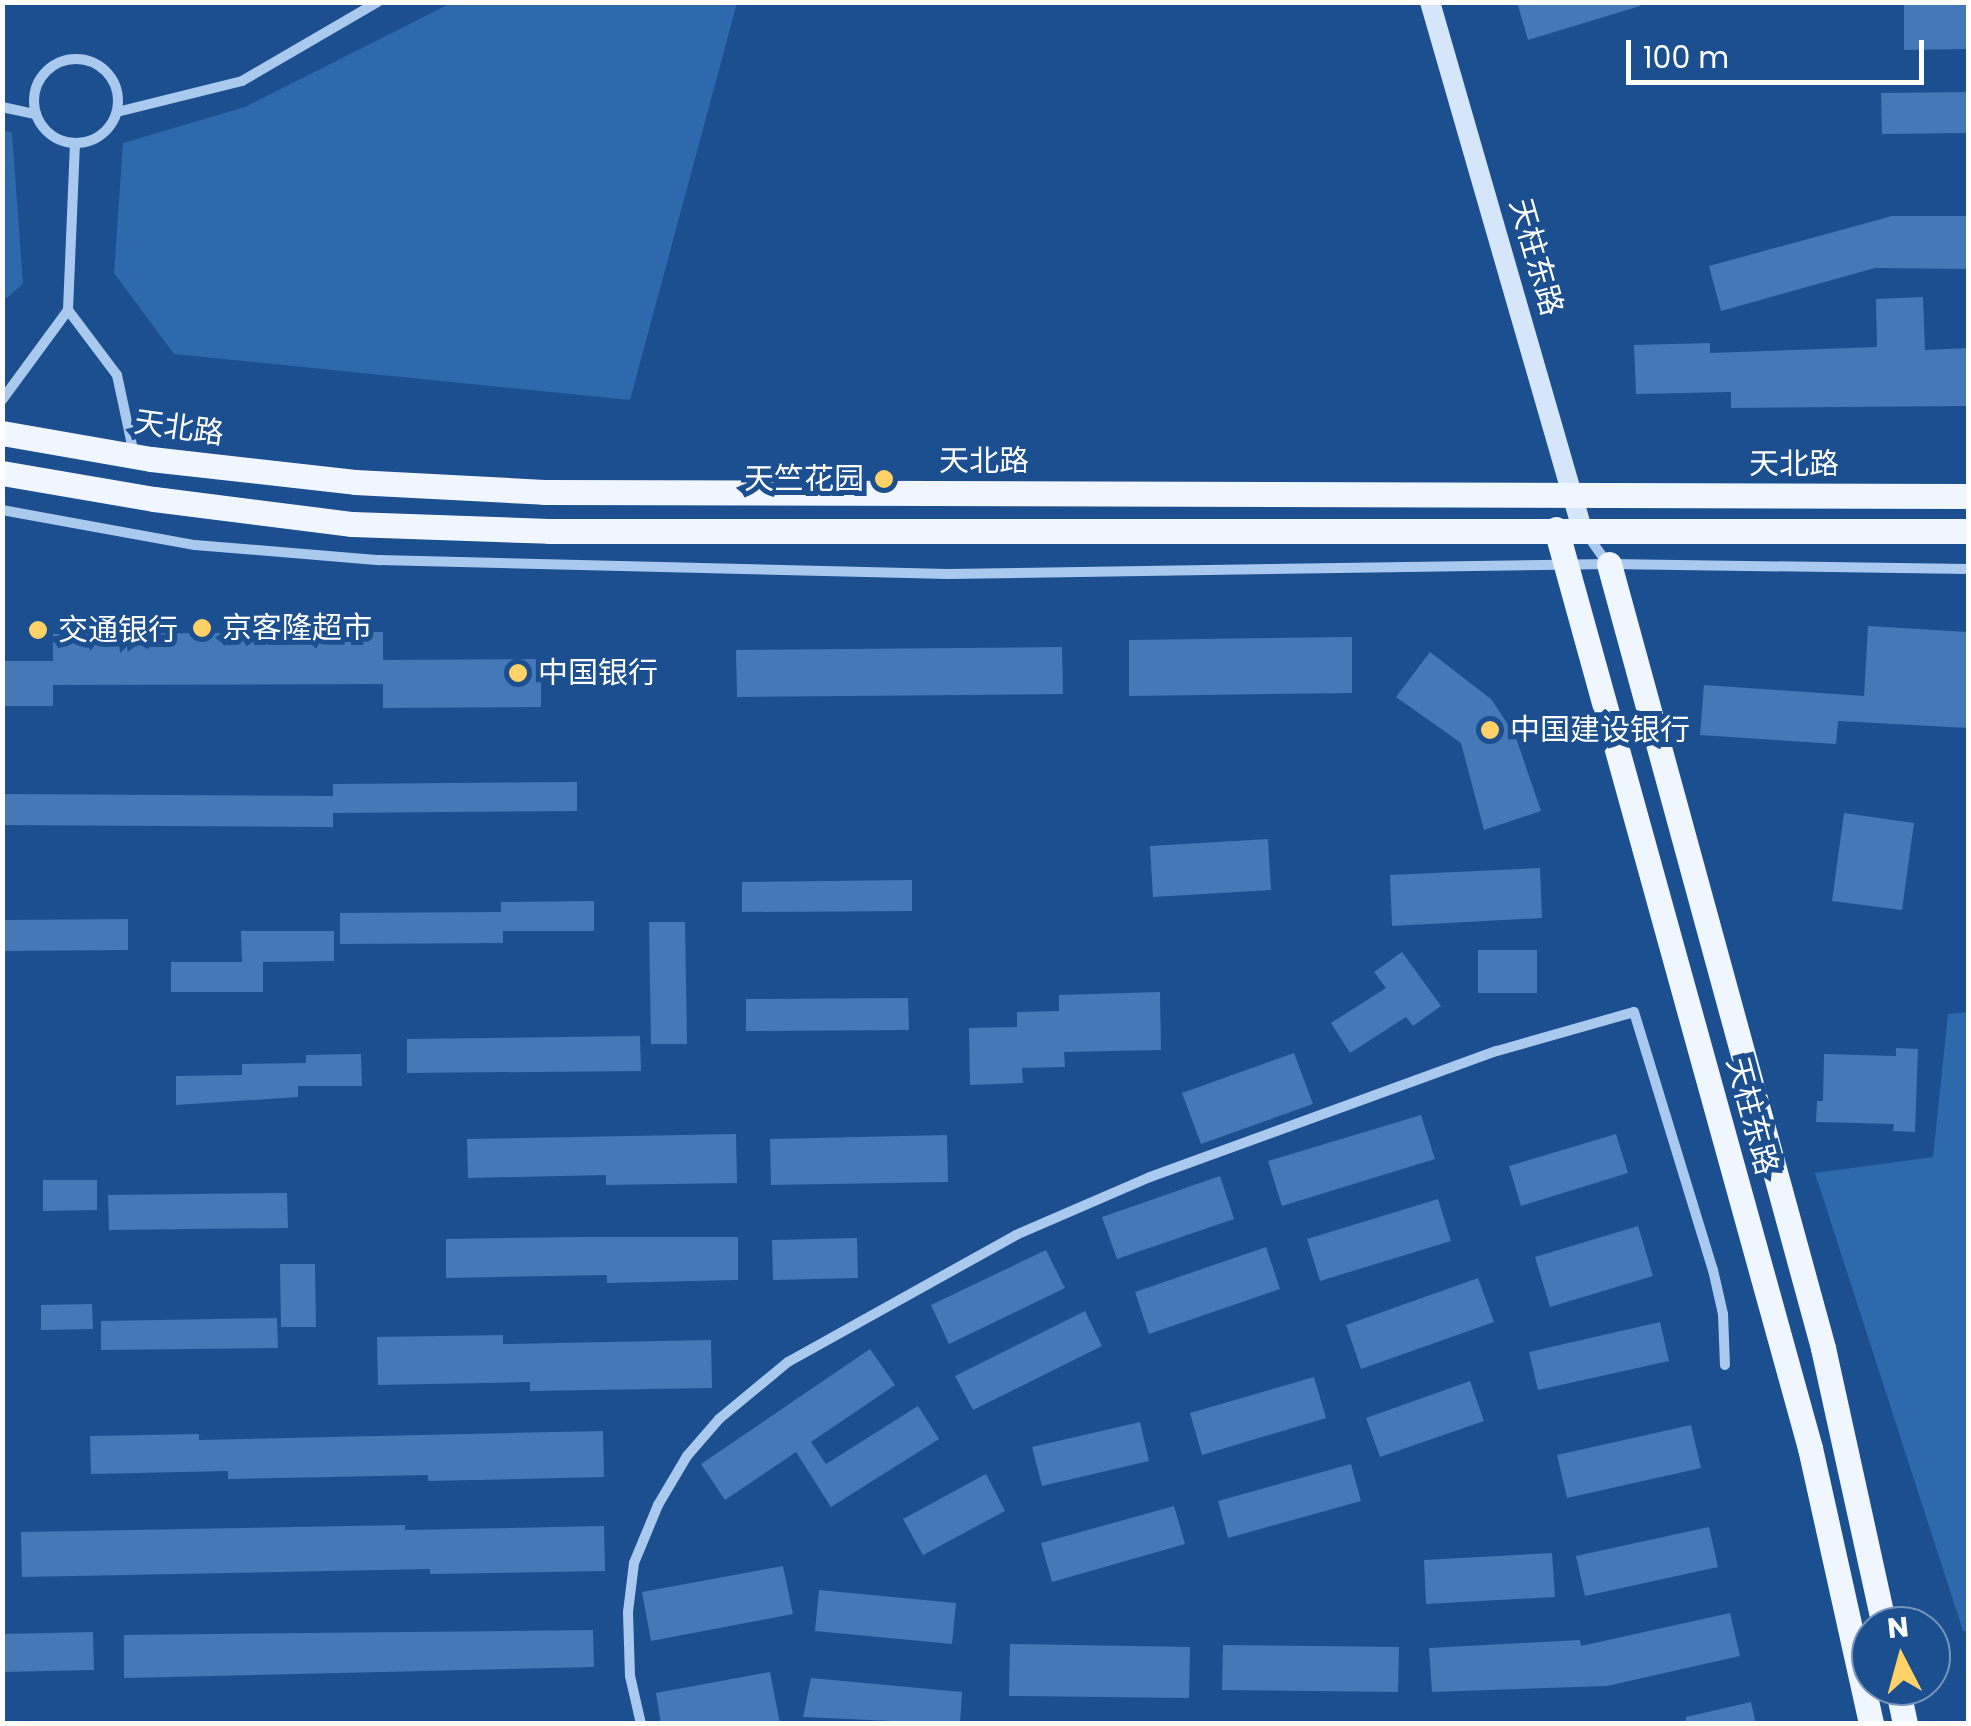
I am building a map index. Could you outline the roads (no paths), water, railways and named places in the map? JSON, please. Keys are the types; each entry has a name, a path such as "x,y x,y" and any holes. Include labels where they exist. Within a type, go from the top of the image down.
{"main road":[{"name":"天北路","path":"2,432 134,456 355,482 544,492 1968,496"},
{"path":"2,473 154,499 352,524 549,531 1968,531"},
{"name":"天柱东路","path":"1569,529 1568,565 1810,1448 1871,1724"},
{"name":"天柱东路","path":"1609,564 1822,1348 1880,1606"}],"street":[{"path":"117,112 242,81 378,2"},
{"name":"天柱东路","path":"1430,2 1573,496 1569,529"},
{"path":"2,107 36,114 54,137 75,144 103,134 117,112 114,82 101,66 80,58 51,67 39,81 36,114"},
{"path":"2,400 68,310 75,144"},
{"path":"68,310 116,374 134,456"},
{"path":"2,510 195,545 379,560 948,574 1609,564 1968,569"},
{"path":"1569,529 1609,564"},
{"path":"641,1724 630,1676 628,1612 634,1563 658,1505 687,1456 720,1419 788,1362 1016,1235 1150,1177 1496,1051 1634,1012 1713,1270 1723,1314 1726,1364"}],"place":[{"name":"天竺花园","path":"884,479"},
{"name":"京客隆超市","path":"202,628"},
{"name":"交通银行","path":"38,630"},
{"name":"中国银行","path":"518,673"},
{"name":"中国建设银行","path":"1490,730"}]}
